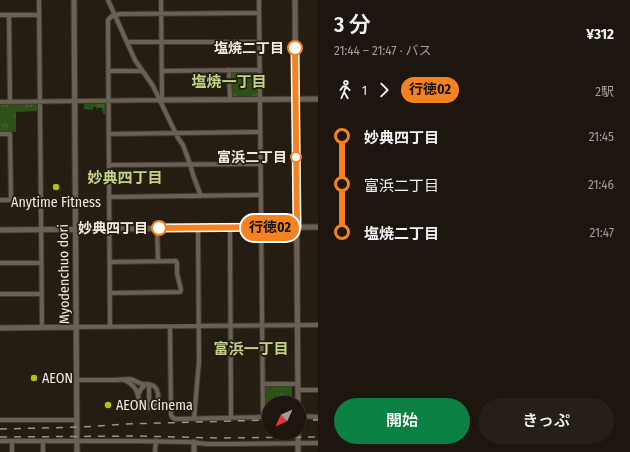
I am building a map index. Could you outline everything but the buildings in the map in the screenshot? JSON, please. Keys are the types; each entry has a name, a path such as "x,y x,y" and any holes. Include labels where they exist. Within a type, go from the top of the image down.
{"street":[{"path":"39,0 42,327"},
{"name":"Myodenchuo dori","path":"74,0 78,452"},
{"path":"108,0 135,60 161,100 183,145 201,196"},
{"path":"161,0 161,100"},
{"path":"259,0 263,396"},
{"path":"295,0 298,396"},
{"path":"110,327 108,23 110,17 114,15 259,13"},
{"path":"0,15 39,15"},
{"path":"9,15 10,101"},
{"path":"127,42 260,42"},
{"path":"229,70 230,100"},
{"path":"162,71 260,70"},
{"path":"108,71 142,71"},
{"path":"0,102 318,99"},
{"path":"109,134 260,132"},
{"path":"0,134 10,134 11,200"},
{"path":"110,165 260,164"},
{"path":"110,197 261,195"},
{"path":"0,200 41,200"},
{"path":"0,230 318,227"},
{"path":"157,228 158,261"},
{"path":"194,418 199,361 198,228"},
{"path":"230,228 231,418"},
{"path":"110,262 176,262 181,290 180,292 110,293"},
{"path":"0,263 41,263"},
{"path":"0,294 41,294"},
{"path":"0,328 318,325"},
{"path":"170,327 172,417 175,419 262,417"},
{"path":"77,380 131,379 142,384 153,385 157,390 159,397 156,404 149,408 142,405 133,386 124,380"},
{"path":"138,395 141,389 147,384"},
{"path":"147,384 149,408"},
{"path":"263,384 318,390"},
{"path":"306,416 318,417"},
{"path":"0,420 77,420"},
{"path":"298,440 298,452"},
{"path":"0,441 156,441 231,444 318,443"},
{"path":"12,441 12,452"},
{"path":"43,441 43,452"},
{"path":"155,452 156,441"},
{"path":"194,442 194,452"}],"green space":[{"path":"232,72 256,72 258,74 257,98 232,98"},
{"path":"0,103 35,103 37,105 37,111 16,112 16,132 0,132"},
{"path":"84,103 105,104 106,114 103,114 102,108 97,108 96,110 96,107 93,107 93,110 84,109"},
{"path":"292,385 292,396 265,396 266,386"}],"railway":[{"path":"0,429 262,420"},
{"path":"306,420 318,420"},
{"path":"0,437 318,437"}],"bus line":[{"name":"行徳02","path":"159,228 297,227 295,48"}],"place":[{"name":"塩焼二丁目","path":"295,48"},
{"name":"富浜二丁目","path":"296,157"},
{"name":"Anytime Fitness","path":"56,187"},
{"name":"妙典四丁目","path":"159,228"},
{"name":"AEON","path":"34,378"},
{"name":"AEON Cinema","path":"108,405"}],"district":[{"name":"塩焼一丁目","path":"229,82"},
{"name":"妙典四丁目","path":"125,178"},
{"name":"富浜一丁目","path":"251,349"}]}
